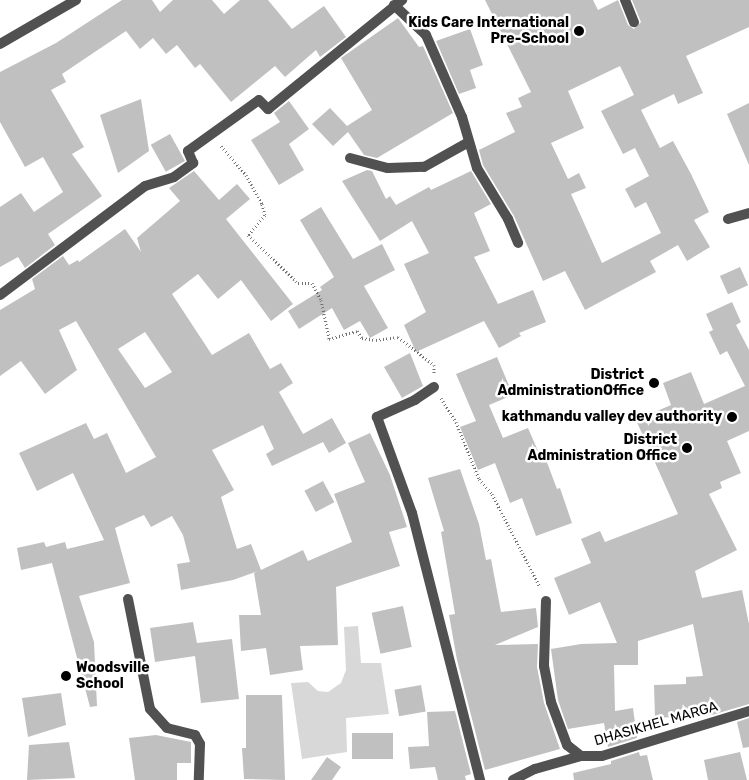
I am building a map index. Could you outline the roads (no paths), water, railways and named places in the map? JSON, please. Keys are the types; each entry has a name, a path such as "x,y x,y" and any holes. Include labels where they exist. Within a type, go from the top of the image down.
{"street":[{"path":"0,44 76,0"},
{"path":"625,0 634,22"},
{"path":"0,295 145,186 174,177 193,163 188,151 212,136 259,100 268,109 398,3 426,35 469,142 477,168 508,219 518,243"},
{"path":"350,158 388,168 424,167 469,142"},
{"path":"728,219 749,212"},
{"path":"434,387 415,400 377,417 412,514 480,780"},
{"path":"128,599 150,709 167,728 196,735 200,744 199,780"},
{"path":"546,601 544,666 551,702 567,745 581,756"},
{"name":"DHASIKHEL MARGA","path":"513,780 535,770 581,756 602,756 749,711"}],"place":[{"name":"Kids Care International Pre-School","path":"579,31"},
{"name":"District AdministrationOffice","path":"654,383"},
{"name":"kathmandu valley dev authority","path":"732,417"},
{"name":"District Administration Office","path":"687,448"},
{"name":"Woodsville School","path":"66,676"}]}
